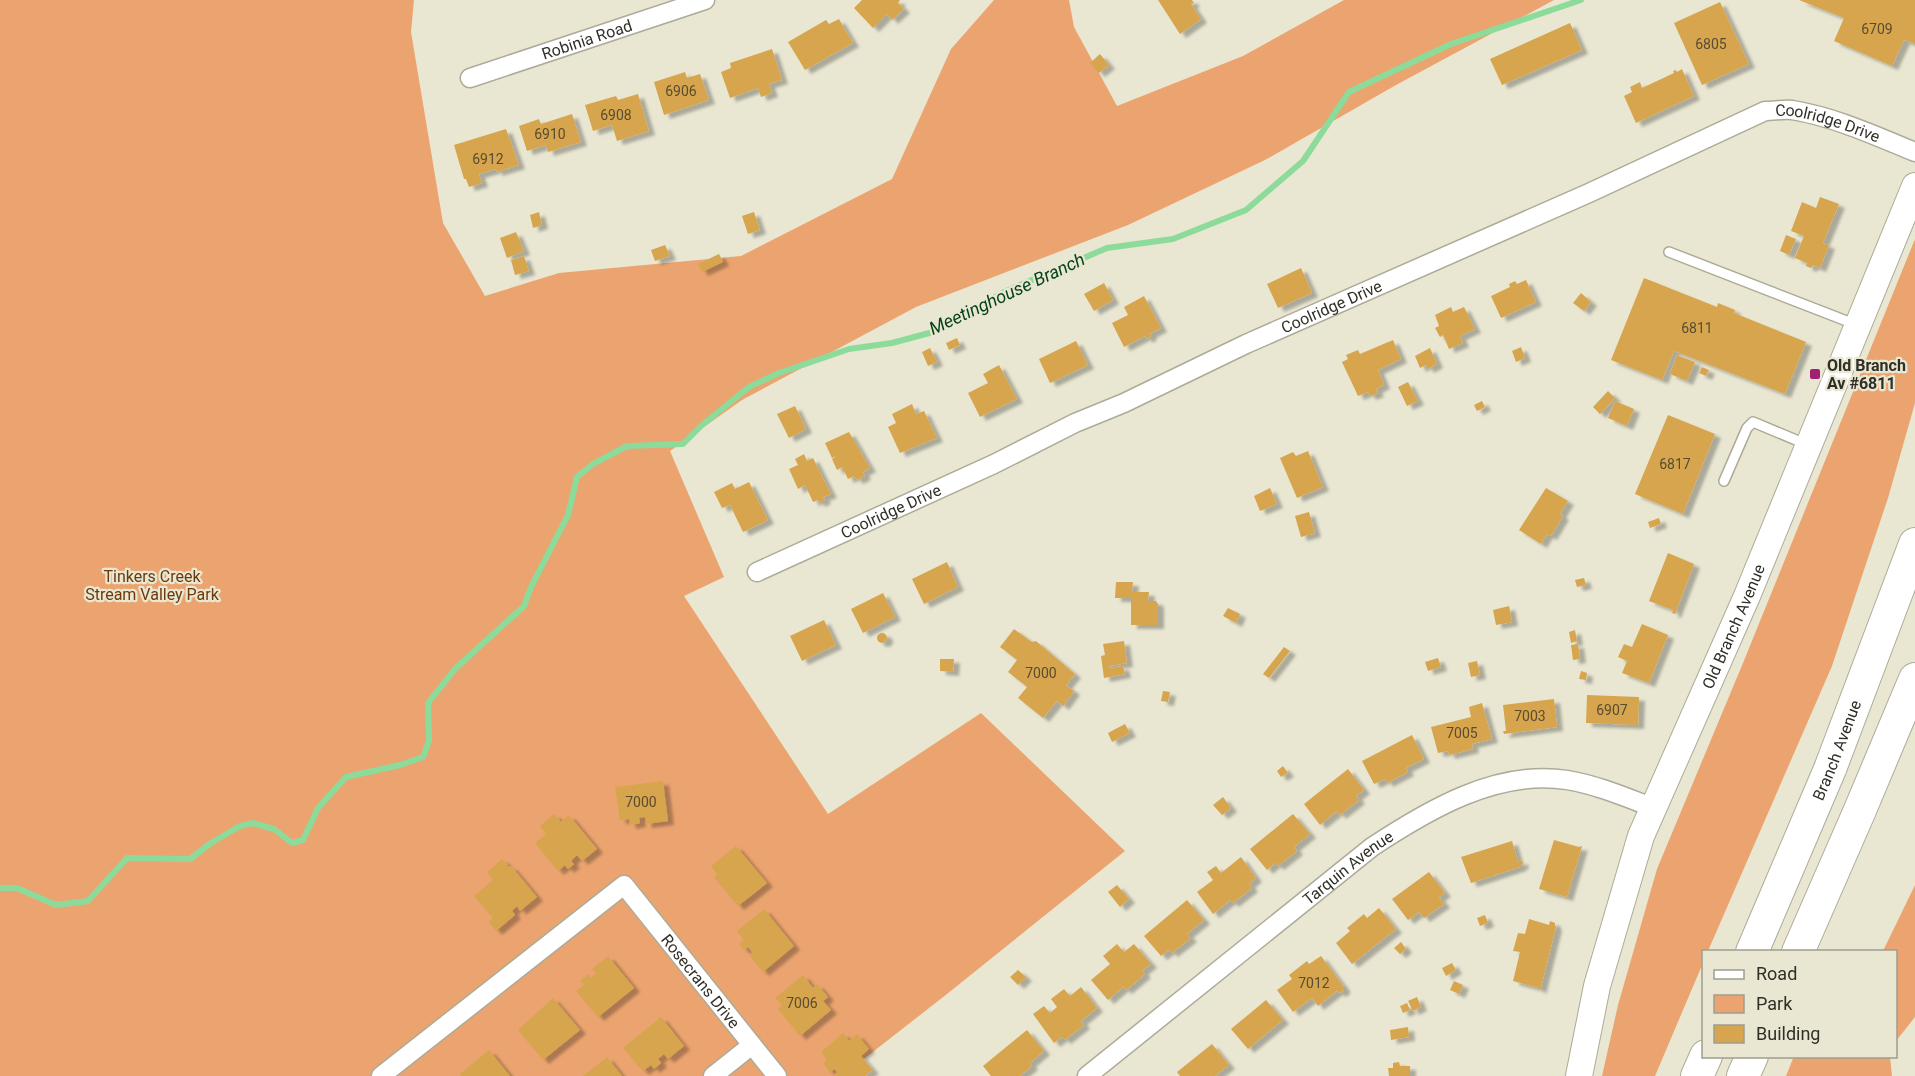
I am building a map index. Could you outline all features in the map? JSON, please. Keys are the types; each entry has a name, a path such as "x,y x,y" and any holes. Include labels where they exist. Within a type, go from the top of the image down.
{"highway":[{"name":"Branch Avenue","path":"1752,950 1830,769 1915,544"},
{"path":"1798,950 1915,679"},
{"path":"1697,1076 1705,1058"},
{"path":"1743,1076 1751,1058"}],"main road":[{"name":"Old Branch Avenue","path":"1579,1076 1587,1029 1610,939 1638,846 1747,596 1915,186"}],"street":[{"name":"Robinia Road","path":"470,78 705,0"},
{"name":"Coolridge Drive","path":"757,572 994,464 1075,423 1124,403 1246,344 1578,198 1765,111 1790,110 1812,115 1854,128 1915,152"},
{"name":"Tarquin Avenue","path":"1088,1076 1372,847 1401,827 1439,807 1458,798 1499,785 1550,779 1596,786 1654,807"},
{"name":"Rosecrans Drive","path":"381,1076 624,885 777,1076"},
{"path":"713,1076 752,1045"}],"lane":[{"path":"1670,252 1857,325"},
{"path":"1724,481 1747,428 1753,422 1808,445"}],"green space":[{"name":"Tinkers Creek Stream Valley Park","path":"0,0 414,0 411,32 443,223 485,296 559,273 741,256 892,179 951,49 994,0 1069,0 1074,27 1117,106 1243,56 1344,0 1554,0 1396,85 1265,160 1128,225 916,307 742,400 670,451 724,577 684,596 828,814 981,713 1125,851 842,1076 0,1076"},
{"path":"1915,239 1915,403 1888,498 1832,666 1708,950 1702,950 1702,965 1655,1076 1602,1076 1618,1005 1657,869"},
{"path":"1915,885 1915,1017 1897,1040 1897,950 1883,950"},
{"path":"1793,1058 1890,1058 1892,1076 1786,1076"}],"building":[{"path":"862,0 900,0 898,3 904,9 892,20 887,14 873,28 854,8"},
{"path":"1158,0 1192,0 1194,3 1191,4 1201,19 1180,34"},
{"path":"1799,0 1915,0 1915,44 1904,40 1892,66 1834,41 1844,18"},
{"path":"1720,2 1749,64 1702,85 1674,23"},
{"path":"839,19 853,43 805,70 788,42 826,20 829,24"},
{"path":"1570,23 1582,50 1502,85 1490,59"},
{"path":"772,49 782,80 769,84 772,93 761,97 758,88 730,98 721,72 731,68 730,63"},
{"path":"1100,54 1109,65 1099,73 1090,63"},
{"path":"1682,69 1694,96 1636,123 1624,96 1632,92 1630,87 1640,82 1642,88 1674,73 1673,71 1677,72"},
{"path":"685,72 687,78 700,74 709,100 664,115 654,82"},
{"path":"638,94 649,131 617,141 612,125 593,131 585,105 616,96 618,100"},
{"path":"572,114 581,142 548,152 546,145 527,151 519,126 539,119 541,124"},
{"path":"506,129 519,165 497,172 496,169 479,174 482,183 469,187 464,179 454,145"},
{"path":"1820,197 1839,204 1823,243 1829,245 1820,268 1813,265 1811,268 1806,266 1807,263 1795,258 1804,236 1791,231 1802,202 1816,208"},
{"path":"539,212 542,225 533,228 530,215"},
{"path":"754,212 760,230 748,234 742,216"},
{"path":"516,232 524,251 507,258 500,238"},
{"path":"1786,235 1796,239 1789,255 1780,251"},
{"path":"665,245 670,256 655,261 651,250"},
{"path":"719,254 723,262 702,272 698,264"},
{"path":"524,256 529,271 515,275 511,260"},
{"path":"1301,268 1312,293 1278,308 1267,284"},
{"path":"1644,278 1717,307 1718,303 1735,310 1734,313 1806,342 1785,394 1674,351 1662,380 1611,360"},
{"path":"1526,280 1536,302 1501,318 1491,296 1510,287 1509,284 1515,281 1517,284"},
{"path":"1104,283 1113,300 1094,311 1084,294"},
{"path":"1581,293 1591,302 1584,311 1573,303"},
{"path":"1144,296 1161,328 1150,334 1151,336 1147,339 1145,336 1124,347 1112,323 1128,315 1124,307"},
{"path":"1451,307 1453,312 1464,307 1475,329 1460,336 1463,343 1449,349 1443,335 1440,337 1435,328 1439,326 1435,315"},
{"path":"957,338 960,345 949,350 946,343"},
{"path":"1393,340 1401,359 1378,370 1384,385 1376,389 1378,393 1370,396 1368,392 1358,396 1342,362 1348,359 1346,355 1358,350 1360,354"},
{"path":"1076,341 1088,365 1050,383 1039,359"},
{"path":"1521,347 1525,358 1516,362 1512,351"},
{"path":"930,348 937,362 928,366 922,352"},
{"path":"1430,348 1437,364 1428,369 1426,365 1420,368 1415,356"},
{"path":"1677,355 1695,362 1687,381 1670,374"},
{"path":"999,365 1017,399 980,417 968,393 988,383 983,374"},
{"path":"1702,367 1709,370 1706,376 1699,373"},
{"path":"1408,382 1418,401 1407,406 1398,387"},
{"path":"1608,391 1615,398 1600,414 1593,407"},
{"path":"1482,401 1485,407 1477,411 1474,405"},
{"path":"1615,401 1634,409 1627,426 1608,418"},
{"path":"912,404 916,414 924,411 937,438 900,453 888,427 896,423 892,414"},
{"path":"795,406 806,429 789,438 777,414"},
{"path":"1668,415 1715,434 1683,514 1635,494"},
{"path":"849,432 870,468 863,472 865,476 857,480 854,476 848,479 842,467 837,470 832,459 837,456 832,458 825,443"},
{"path":"1308,451 1323,487 1297,498 1280,458 1293,452 1296,456"},
{"path":"804,454 807,461 813,458 831,494 823,497 825,500 819,503 818,500 813,502 805,485 798,489 789,469 798,465 795,459"},
{"path":"749,482 768,520 743,532 730,505 722,508 714,492 732,483 735,489"},
{"path":"1270,488 1277,504 1260,511 1254,496"},
{"path":"1546,488 1568,501 1560,514 1563,516 1551,536 1547,534 1541,544 1519,530"},
{"path":"1309,512 1315,533 1301,537 1295,516"},
{"path":"1659,518 1661,524 1650,528 1648,522"},
{"path":"1668,553 1694,564 1675,614 1672,613 1673,610 1649,601"},
{"path":"947,562 958,587 924,604 912,579"},
{"path":"1584,578 1586,585 1577,587 1575,580"},
{"path":"1116,582 1133,582 1132,592 1149,592 1148,601 1156,601 1158,604 1158,625 1131,625 1131,598 1115,598"},
{"path":"883,593 895,617 863,633 851,609"},
{"path":"1509,606 1512,622 1496,625 1493,610"},
{"path":"1228,608 1240,614 1236,623 1223,616"},
{"path":"824,620 836,645 802,661 790,636"},
{"path":"1642,624 1668,635 1649,683 1622,673 1627,661 1618,657 1624,644 1632,647"},
{"path":"1014,629 1032,642 1036,641 1075,674 1066,685 1074,691 1063,706 1057,701 1043,718 1018,698 1027,687 1008,672 1017,660 1000,647"},
{"path":"1575,630 1577,641 1571,643 1569,632"},
{"path":"882,633 887,638 882,643 877,638"},
{"path":"1124,641 1127,663 1109,666 1110,668 1123,666 1125,674 1104,678 1101,656 1105,655 1103,644"},
{"path":"1578,644 1580,659 1573,660 1571,645"},
{"path":"1284,647 1290,651 1269,678 1263,674"},
{"path":"1438,658 1441,667 1428,671 1425,662"},
{"path":"940,659 954,659 953,672 940,671"},
{"path":"1477,661 1480,675 1471,677 1468,663"},
{"path":"1581,671 1587,673 1586,680 1579,679"},
{"path":"1163,691 1170,692 1168,702 1161,701"},
{"path":"1587,695 1639,697 1638,725 1586,723"},
{"path":"1554,699 1557,727 1504,734 1503,731 1506,731 1503,705"},
{"path":"1482,703 1492,739 1472,744 1473,749 1449,755 1448,751 1438,753 1431,727 1471,717 1469,707"},
{"path":"1125,724 1130,733 1112,742 1108,733"},
{"path":"1412,735 1424,759 1406,768 1408,772 1387,783 1385,779 1374,784 1362,761"},
{"path":"1283,766 1288,773 1281,777 1277,771"},
{"path":"1348,769 1364,790 1356,796 1359,800 1340,815 1337,811 1320,825 1304,804"},
{"path":"663,781 668,821 646,824 645,817 639,818 640,823 630,825 629,819 620,820 615,787"},
{"path":"1223,797 1231,808 1222,815 1213,805"},
{"path":"554,814 561,822 569,815 597,849 582,861 577,855 571,861 574,864 568,869 565,865 558,871 535,843 546,834 540,826"},
{"path":"1293,814 1310,834 1294,847 1297,851 1278,866 1275,863 1267,870 1250,849"},
{"path":"1554,840 1582,846 1567,897 1539,889"},
{"path":"1512,841 1518,862 1522,860 1523,864 1471,883 1461,857"},
{"path":"736,846 767,883 738,906 714,877 717,874 711,866"},
{"path":"1241,857 1256,878 1249,884 1252,888 1233,903 1230,900 1213,914 1197,892 1213,880 1207,872 1216,866 1221,873"},
{"path":"502,859 509,867 511,866 537,897 520,911 517,906 512,911 515,915 496,931 489,922 493,918 474,896 493,880 487,872"},
{"path":"1429,872 1445,893 1439,897 1444,904 1424,918 1419,912 1408,920 1392,899"},
{"path":"1117,885 1129,899 1120,907 1108,892"},
{"path":"1187,900 1204,920 1187,934 1191,938 1172,953 1169,950 1161,956 1144,936"},
{"path":"1379,908 1396,929 1352,964 1336,943 1350,931 1347,928 1364,914 1367,918"},
{"path":"764,909 794,946 763,972 750,956 753,953 748,947 744,950 739,944 744,940 737,931"},
{"path":"1485,915 1488,923 1480,926 1477,918"},
{"path":"1529,919 1549,925 1550,921 1555,923 1556,927 1540,991 1539,988 1513,981 1520,952 1513,951 1518,933 1525,934"},
{"path":"1401,942 1406,949 1400,954 1394,948"},
{"path":"1117,944 1124,952 1134,944 1151,964 1142,971 1145,974 1126,990 1123,987 1108,1000 1091,980 1110,964 1103,956"},
{"path":"608,956 634,988 598,1017 576,991 584,985 580,981 588,974 591,978 596,974 592,969"},
{"path":"1321,956 1344,990 1340,993 1337,991 1318,1006 1312,998 1293,1012 1277,990 1292,979 1289,975 1307,961 1309,964"},
{"path":"1452,963 1456,970 1446,976 1442,968"},
{"path":"1018,970 1026,977 1018,985 1010,977"},
{"path":"803,975 813,988 817,984 828,997 823,1001 831,1010 800,1036 778,1009 782,1005 775,998"},
{"path":"1454,981 1463,985 1459,994 1450,990"},
{"path":"1081,987 1097,1008 1081,1021 1084,1025 1065,1040 1062,1037 1054,1043 1033,1014 1044,1006 1050,1013 1057,1007 1051,999 1064,989 1070,996"},
{"path":"1417,997 1421,1007 1413,1011 1408,1001"},
{"path":"553,998 580,1030 543,1060 518,1030"},
{"path":"1266,1000 1283,1020 1248,1049 1231,1029"},
{"path":"1407,1003 1410,1010 1403,1013 1400,1006"},
{"path":"661,1017 684,1046 668,1059 664,1054 658,1059 661,1063 654,1069 651,1065 643,1071 623,1048"},
{"path":"1408,1027 1409,1037 1391,1040 1390,1030"},
{"path":"1027,1030 1044,1051 1020,1076 991,1076 983,1066"},
{"path":"843,1033 849,1041 857,1034 869,1049 861,1056 873,1070 865,1076 833,1076 837,1072 834,1069 830,1073 823,1063 827,1060 821,1052"},
{"path":"1212,1044 1229,1065 1215,1076 1180,1076 1177,1072"},
{"path":"489,1050 510,1076 461,1076 460,1074"},
{"path":"607,1057 622,1076 583,1076"},
{"path":"1399,1062 1400,1066 1410,1066 1410,1076 1389,1076 1388,1068 1393,1068 1393,1063"}],"waterway":[{"name":"Meetinghouse Branch","path":"0,888 17,888 56,905 88,901 127,858 190,859 240,826 253,823 274,829 292,843 303,840 318,808 346,777 400,765 423,757 429,741 428,703 455,669 524,606 531,587 568,515 577,477 593,464 627,446 683,444 702,425 749,387 779,373 849,349 892,343 933,332 1004,292 1107,248 1173,239 1246,210 1303,161 1349,92 1451,44 1581,0"}],"place":[{"name":"Old Branch Av #6811","path":"1815,374"}]}
